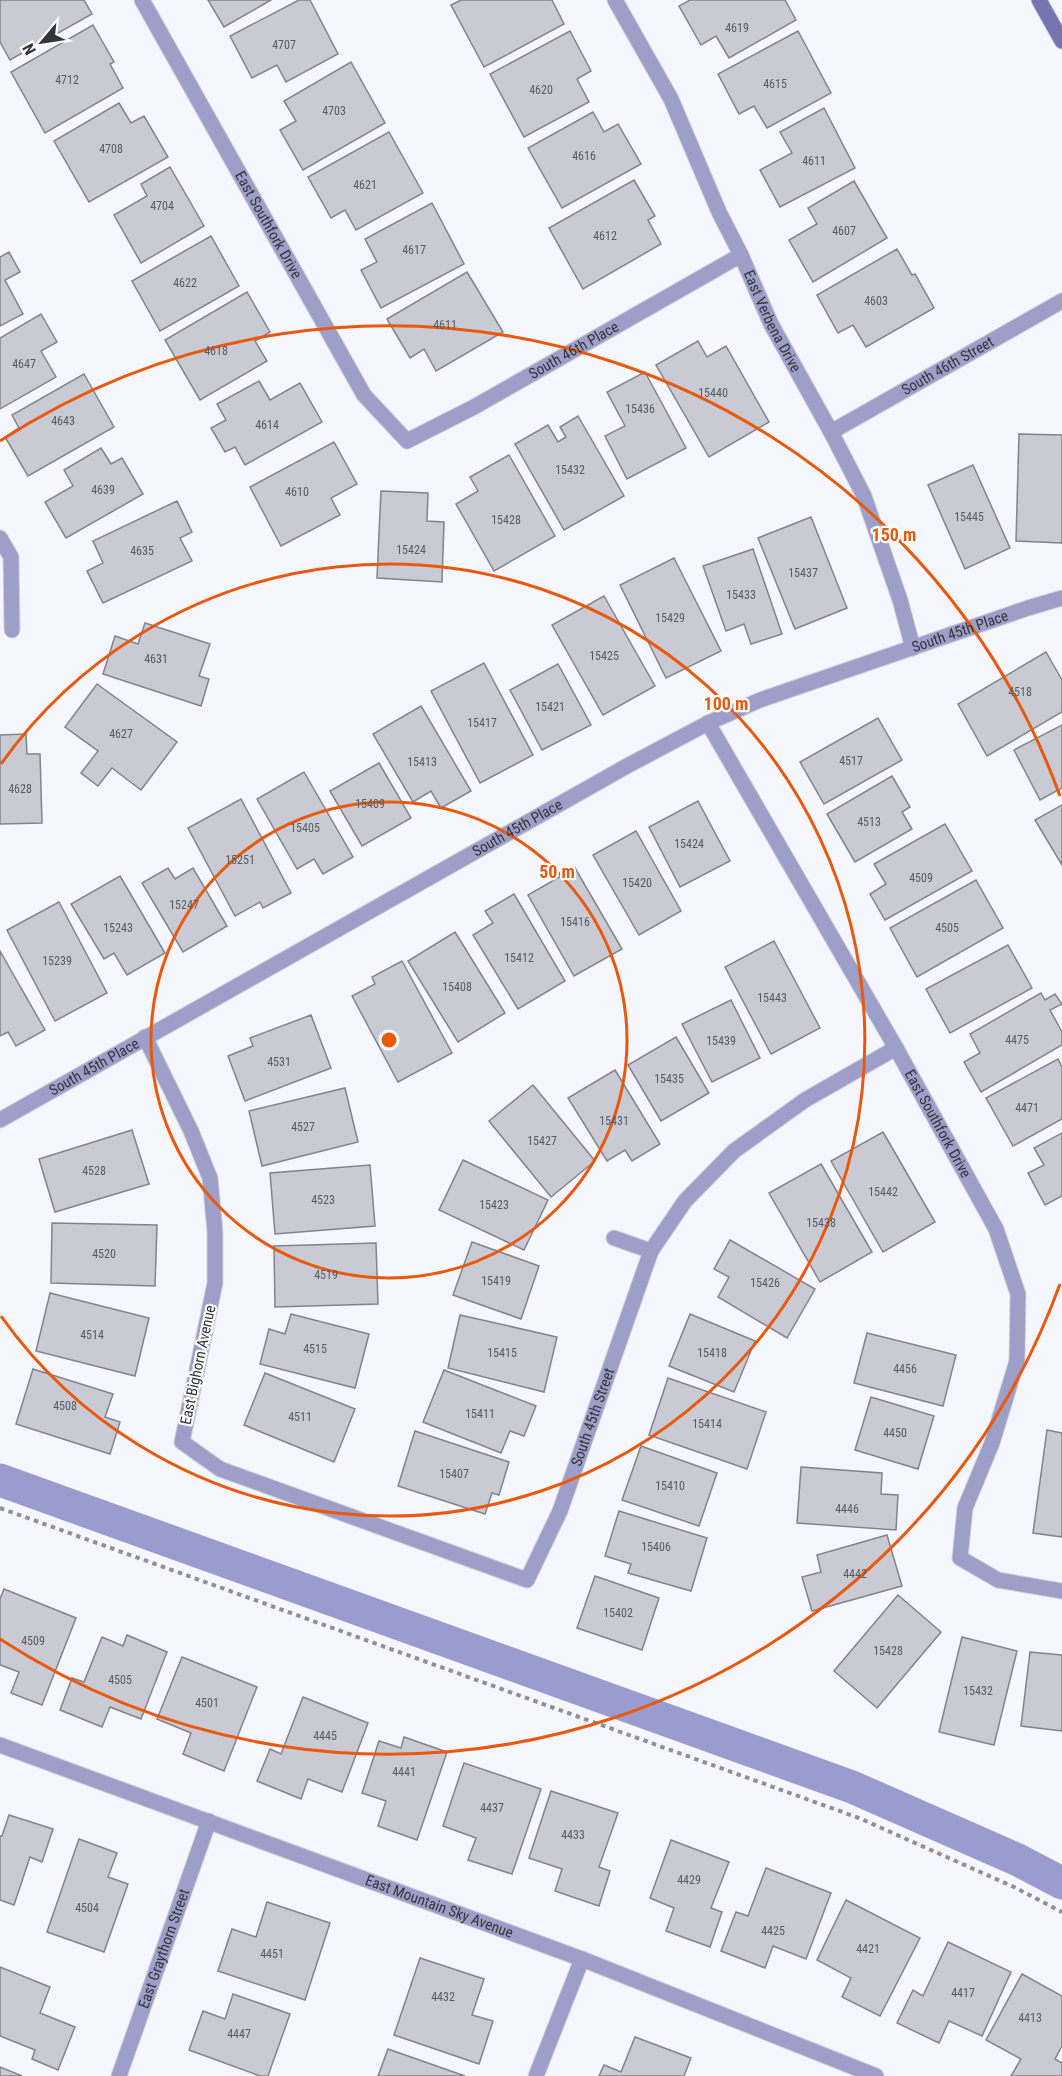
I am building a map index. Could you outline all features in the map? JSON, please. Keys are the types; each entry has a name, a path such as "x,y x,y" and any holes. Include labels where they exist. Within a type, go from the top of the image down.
{"main road":[{"path":"1039,0 1062,41"}],"street":[{"name":"East Southfork Drive","path":"142,0 364,395 407,441"},
{"name":"East Verbena Drive","path":"615,0 671,99 719,212 741,255 771,324 864,496 900,600 913,648"},
{"name":"South 46th Place","path":"407,441 474,407 741,255"},
{"name":"South 46th Street","path":"831,432 1062,301"},
{"path":"0,538 11,557 12,630"},
{"name":"South 45th Place","path":"0,1120 627,766 708,723 760,700 1062,598"},
{"name":"East Southfork Drive","path":"708,723 896,1048 996,1229 1018,1294 1017,1361 992,1443 964,1508 960,1558 998,1580 1062,1592"},
{"name":"East Bighorn Avenue","path":"145,1037 191,1131 210,1179 215,1232 215,1283 182,1442 220,1469 527,1580"},
{"name":"South 45th Street","path":"527,1580 560,1511 651,1251 685,1201 734,1151 805,1100 896,1048"},
{"path":"614,1238 651,1251"},
{"name":"East Mountain Sky Avenue","path":"0,1745 582,1959 876,2076"},
{"name":"East Graythorn Street","path":"119,2076 209,1821"},
{"path":"536,2076 582,1959"}],"path":[{"path":"0,1508 859,1818 1014,1887 1062,1912"}],"building":[{"path":"0,0 84,0 92,14 10,60 0,42"},
{"path":"208,0 271,0 224,27"},
{"path":"299,0 310,0 338,54 286,82 277,65 252,78 230,36"},
{"path":"461,0 552,0 564,24 484,67 451,5"},
{"path":"690,0 785,0 796,20 729,58 716,36 701,45 679,6"},
{"path":"93,25 114,62 110,64 123,88 45,133 11,72"},
{"path":"570,31 591,71 577,79 589,102 524,137 490,74"},
{"path":"798,31 831,93 767,128 754,106 739,114 718,74"},
{"path":"351,62 385,123 303,170 280,130 296,121 284,101"},
{"path":"119,103 131,123 144,116 168,157 89,202 54,141"},
{"path":"824,108 855,168 780,207 760,170 792,153 780,132"},
{"path":"593,112 604,132 618,124 641,164 562,208 528,148"},
{"path":"389,132 423,193 356,230 345,210 331,218 308,177"},
{"path":"170,167 204,226 141,263 114,215 147,196 141,184"},
{"path":"634,180 655,216 648,220 661,244 583,289 549,228"},
{"path":"854,181 887,238 813,282 789,240 817,224 808,208"},
{"path":"432,203 464,264 381,308 361,270 377,262 365,239"},
{"path":"211,236 239,286 160,331 132,281"},
{"path":"897,249 912,275 915,274 934,308 866,347 853,325 838,333 817,295"},
{"path":"9,252 20,272 5,280 23,314 0,326 0,257"},
{"path":"467,272 503,332 436,371 424,349 410,358 387,319"},
{"path":"247,292 270,332 255,341 267,361 200,400 165,340"},
{"path":"41,314 57,342 41,351 56,377 0,409 0,338"},
{"path":"698,341 707,357 726,346 769,422 709,457 656,365"},
{"path":"645,372 686,448 627,479 605,436 625,426 607,392"},
{"path":"84,374 114,427 28,476 5,437 19,428 12,415"},
{"path":"259,381 270,400 300,383 322,422 245,465 235,447 225,452 211,428 226,420 217,404"},
{"path":"578,416 624,496 564,530 515,444 548,425 558,442 566,437 560,427"},
{"path":"1019,434 1062,435 1062,543 1016,541"},
{"path":"334,442 357,484 331,498 340,515 281,546 250,487"},
{"path":"101,448 111,464 122,458 143,494 66,538 45,502 73,486 64,470"},
{"path":"509,455 555,536 494,571 456,504 478,491 470,477"},
{"path":"973,465 1010,548 965,569 928,485"},
{"path":"381,491 428,493 427,521 444,522 442,582 377,578"},
{"path":"177,501 192,532 180,538 192,561 103,603 87,571 103,563 93,541"},
{"path":"811,517 847,608 795,629 758,538"},
{"path":"753,549 782,634 751,644 744,624 726,631 703,566"},
{"path":"674,558 721,651 666,678 620,585"},
{"path":"604,596 655,686 603,715 552,625"},
{"path":"145,623 210,644 199,676 209,679 201,706 103,674 115,636 138,644"},
{"path":"1046,652 1062,680 1062,712 987,756 958,704"},
{"path":"484,663 533,755 480,783 431,691"},
{"path":"558,664 591,725 542,750 510,690"},
{"path":"97,684 177,742 141,790 112,768 98,786 81,773 98,751 65,727"},
{"path":"421,706 471,791 441,808 431,791 413,802 373,734"},
{"path":"878,718 902,760 824,804 800,762"},
{"path":"1062,725 1062,788 1040,800 1014,750"},
{"path":"26,734 27,754 40,754 42,823 0,824 0,735"},
{"path":"379,763 411,818 362,846 330,791"},
{"path":"304,772 353,857 323,874 314,859 297,869 257,799"},
{"path":"892,776 910,807 902,812 912,829 855,862 827,814"},
{"path":"241,799 291,893 263,908 260,902 235,916 188,828"},
{"path":"698,801 730,861 680,887 649,827"},
{"path":"1062,805 1062,865 1035,820"},
{"path":"945,824 972,871 885,920 870,894 886,884 874,864"},
{"path":"636,831 681,911 639,935 593,855"},
{"path":"168,868 175,879 193,868 227,926 183,952 142,883"},
{"path":"575,868 622,949 574,976 528,895"},
{"path":"120,876 165,953 127,975 114,953 104,959 71,904"},
{"path":"976,880 1003,928 917,977 890,928"},
{"path":"514,894 565,981 518,1009 473,935 493,923 485,911"},
{"path":"59,902 107,993 55,1021 7,930"},
{"path":"455,932 505,1013 458,1042 408,961"},
{"path":"774,941 820,1028 771,1054 725,967"},
{"path":"1008,945 1032,988 950,1033 926,989"},
{"path":"0,951 45,1030 16,1046 8,1032 0,1036"},
{"path":"402,961 452,1053 398,1082 352,996 375,984 372,977"},
{"path":"1041,993 1045,1000 1055,994 1062,1004 1050,1010 1062,1032 1062,1045 981,1092 964,1062 980,1053 970,1034"},
{"path":"731,1000 760,1058 712,1082 682,1024"},
{"path":"311,1015 331,1068 245,1101 228,1056 253,1046 250,1038"},
{"path":"676,1037 709,1093 661,1121 628,1065"},
{"path":"1058,1059 1062,1067 1062,1119 1013,1146 986,1098"},
{"path":"615,1070 660,1144 632,1161 625,1150 607,1161 568,1098"},
{"path":"533,1085 595,1161 551,1197 489,1121"},
{"path":"345,1088 358,1142 262,1166 249,1111"},
{"path":"132,1130 149,1184 55,1212 39,1159"},
{"path":"883,1132 935,1222 883,1252 831,1161"},
{"path":"1062,1133 1062,1196 1045,1205 1028,1173 1044,1165 1034,1148"},
{"path":"463,1160 548,1200 524,1250 439,1210"},
{"path":"821,1164 872,1252 820,1282 769,1193"},
{"path":"370,1165 375,1226 275,1234 270,1173"},
{"path":"52,1223 157,1225 155,1286 51,1283"},
{"path":"730,1240 815,1289 787,1338 718,1297 729,1277 714,1269"},
{"path":"472,1242 539,1266 521,1319 453,1295"},
{"path":"376,1243 378,1304 275,1307 274,1246"},
{"path":"50,1293 149,1318 135,1376 36,1351"},
{"path":"291,1314 369,1334 355,1388 260,1364 269,1329 285,1334"},
{"path":"690,1314 755,1341 734,1392 669,1366"},
{"path":"460,1315 557,1337 544,1392 448,1368"},
{"path":"867,1333 956,1355 943,1406 854,1383"},
{"path":"33,1369 113,1394 105,1417 120,1422 110,1454 16,1424"},
{"path":"444,1370 536,1406 524,1436 510,1431 501,1453 423,1422"},
{"path":"265,1373 355,1409 334,1462 244,1425"},
{"path":"668,1378 766,1412 747,1469 649,1435"},
{"path":"871,1397 934,1416 918,1469 855,1450"},
{"path":"1047,1430 1062,1433 1062,1537 1033,1533"},
{"path":"415,1431 509,1462 499,1495 492,1493 485,1514 398,1486"},
{"path":"641,1446 717,1473 699,1526 622,1500"},
{"path":"801,1467 882,1473 881,1494 898,1495 896,1530 797,1523"},
{"path":"619,1511 707,1538 691,1591 628,1573 631,1564 605,1556"},
{"path":"887,1535 902,1586 812,1611 802,1577 821,1572 817,1555"},
{"path":"595,1576 659,1598 642,1650 577,1628"},
{"path":"4,1589 76,1618 42,1705 11,1693 19,1672 0,1665 0,1599"},
{"path":"898,1595 941,1632 877,1708 834,1671"},
{"path":"127,1635 167,1652 141,1719 110,1707 102,1727 60,1710 72,1678 84,1682 102,1637 123,1646"},
{"path":"962,1637 1017,1651 994,1745 939,1732"},
{"path":"1030,1652 1062,1655 1062,1731 1021,1726"},
{"path":"182,1657 257,1687 224,1771 183,1754 191,1733 157,1719"},
{"path":"303,1697 368,1723 342,1792 308,1779 301,1799 257,1781 270,1749 281,1754"},
{"path":"404,1737 447,1752 417,1840 378,1826 386,1801 362,1793 379,1741 401,1748"},
{"path":"464,1763 541,1789 512,1874 468,1860 476,1838 443,1826"},
{"path":"551,1791 618,1813 599,1867 610,1871 599,1906 555,1891 562,1869 529,1858"},
{"path":"9,1815 53,1829 42,1862 30,1857 14,1905 0,1900 0,1836 2,1836"},
{"path":"79,1839 117,1853 108,1877 128,1884 104,1952 47,1932"},
{"path":"671,1840 729,1862 711,1908 722,1912 710,1947 666,1931 674,1908 650,1898"},
{"path":"766,1868 831,1893 806,1959 773,1946 765,1968 721,1951 736,1912 748,1916"},
{"path":"846,1900 920,1938 880,2016 842,1997 851,1978 817,1960"},
{"path":"267,1902 330,1923 305,2000 218,1971 232,1929 256,1937"},
{"path":"948,1942 1011,1972 982,2036 949,2021 939,2043 897,2023 913,1990 923,1996"},
{"path":"420,1958 484,1979 472,2015 493,2021 479,2064 394,2035"},
{"path":"0,1967 50,1987 40,2013 75,2027 58,2070 32,2059 35,2050 0,2036"},
{"path":"1022,1974 1062,1996 1062,2046 1055,2059 1062,2063 1062,2076 1011,2076 1021,2059 986,2040"},
{"path":"233,1994 290,2014 268,2076 260,2076 189,2050 203,2011 225,2019"},
{"path":"635,2037 691,2058 684,2076 599,2076 604,2065 621,2072"},
{"path":"388,2049 465,2076 378,2076"},
{"path":"0,2067 22,2076 0,2076"}],"waterway":[{"path":"0,1480 852,1787 1018,1860 1062,1883"}]}
